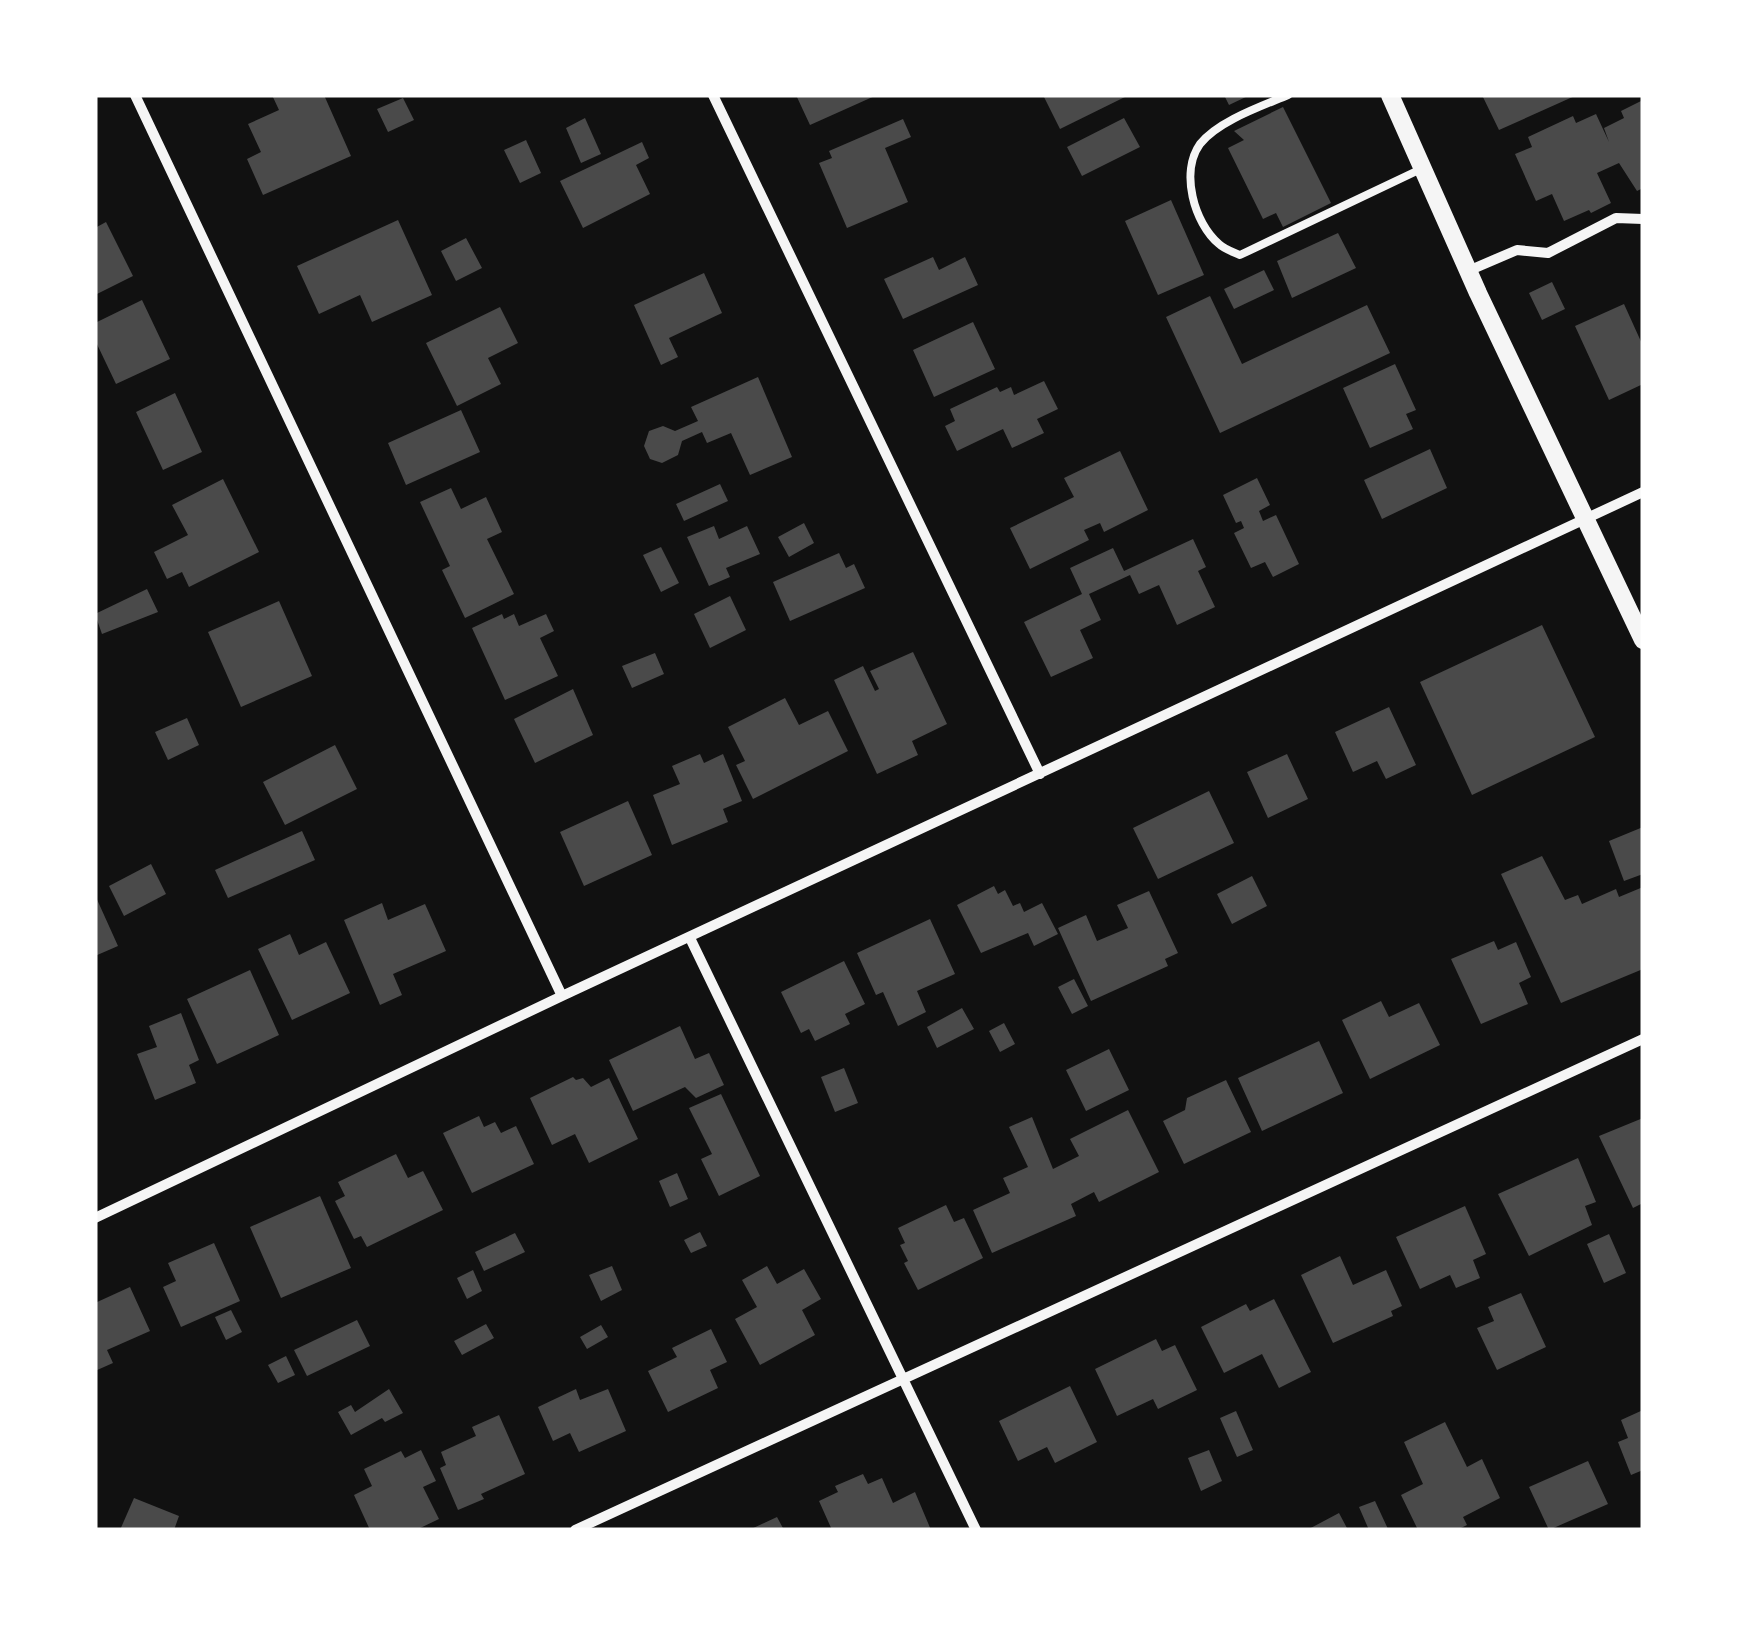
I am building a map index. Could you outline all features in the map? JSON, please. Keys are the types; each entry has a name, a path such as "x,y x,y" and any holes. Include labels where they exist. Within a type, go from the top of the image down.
{"street":[{"path":"134,95 562,996"},
{"path":"713,95 1040,774"},
{"path":"1390,95 1468,271 1643,640"},
{"path":"1468,271 1516,250 1548,253 1616,218 1643,219"},
{"path":"95,1217 1643,492"},
{"path":"690,938 976,1530"},
{"path":"576,1530 1643,1039"}],"lane":[{"path":"1288,95 1239,116 1201,144 1190,167 1195,208 1220,246 1240,254 1423,168"}],"building":[{"path":"272,95 324,95 351,156 263,195 247,159 261,152 248,124 279,110"},
{"path":"796,95 877,95 810,125"},
{"path":"1043,95 1129,95 1060,129"},
{"path":"1224,95 1250,95 1229,105"},
{"path":"1482,95 1577,95 1499,130"},
{"path":"403,98 414,120 388,132 377,109"},
{"path":"1643,100 1643,188 1637,191 1619,163 1597,173 1611,203 1591,213 1589,210 1564,221 1552,194 1536,201 1515,154 1532,147 1528,137 1573,116 1576,123 1596,114 1609,142 1604,128 1624,118 1621,111"},
{"path":"1283,107 1331,203 1283,227 1276,213 1263,219 1228,148 1244,140 1234,131"},
{"path":"585,118 601,154 581,163 566,128"},
{"path":"1124,118 1140,147 1082,176 1067,147"},
{"path":"903,119 911,137 885,148 908,202 847,228 819,163 832,158 829,151"},
{"path":"526,140 541,173 520,183 504,150"},
{"path":"642,142 649,158 636,165 650,194 583,228 560,181"},
{"path":"1171,200 1204,275 1158,295 1125,221"},
{"path":"398,220 432,295 372,322 360,295 319,314 297,266"},
{"path":"106,222 133,276 95,295 95,228"},
{"path":"1338,233 1356,268 1292,298 1277,261"},
{"path":"466,238 482,268 456,281 441,251"},
{"path":"933,257 939,270 965,257 978,285 903,319 884,279"},
{"path":"1264,270 1274,290 1234,309 1224,289"},
{"path":"704,273 722,313 669,338 678,357 661,365 634,305"},
{"path":"1552,282 1565,309 1542,320 1529,293"},
{"path":"1210,296 1242,364 1367,305 1390,353 1220,433 1166,317"},
{"path":"142,300 170,359 116,384 95,340 95,323"},
{"path":"1624,304 1643,346 1643,384 1609,400 1575,326"},
{"path":"500,307 518,343 488,358 501,384 457,406 426,343"},
{"path":"973,322 995,369 934,397 913,350"},
{"path":"1395,364 1416,410 1406,414 1413,429 1370,448 1343,388"},
{"path":"758,377 792,457 750,475 731,433 707,443 702,432 682,441 678,455 662,463 650,459 644,446 649,431 663,426 675,431 698,421 691,407"},
{"path":"1044,381 1058,409 1037,419 1044,433 1012,448 1003,429 957,451 945,426 955,421 950,409 997,387 1000,392 1011,387 1014,395"},
{"path":"175,393 202,452 163,470 136,412"},
{"path":"461,410 480,452 406,485 388,443"},
{"path":"1430,449 1447,488 1382,519 1364,480"},
{"path":"1120,451 1148,510 1104,532 1100,523 1084,530 1089,540 1030,569 1010,528 1074,497 1064,478"},
{"path":"1257,478 1270,505 1259,511 1263,521 1276,515 1299,564 1273,577 1265,562 1251,568 1234,533 1244,528 1241,521 1236,523 1223,495"},
{"path":"223,479 259,552 189,587 182,572 167,579 154,552 188,535 172,505"},
{"path":"720,484 728,501 684,521 676,504"},
{"path":"451,488 461,509 486,497 502,532 487,539 514,594 465,618 442,570 450,566 420,502"},
{"path":"804,523 814,543 789,557 778,537"},
{"path":"714,526 719,539 747,526 760,554 726,568 730,577 709,586 687,537"},
{"path":"1193,539 1206,567 1198,571 1215,607 1177,625 1159,585 1139,594 1130,575 1089,594 1101,620 1080,630 1093,658 1051,677 1024,622 1082,594 1070,568 1113,548 1124,571"},
{"path":"661,547 679,583 661,592 643,555"},
{"path":"839,553 846,568 854,564 865,588 790,621 773,582"},
{"path":"147,589 158,612 102,634 95,614"},
{"path":"730,596 746,630 710,648 694,614"},
{"path":"279,601 312,676 241,707 208,632"},
{"path":"502,614 504,619 514,614 519,626 546,614 554,631 540,638 558,676 505,700 472,628"},
{"path":"1542,625 1595,737 1472,795 1420,682"},
{"path":"913,652 947,724 912,741 918,755 877,774 834,680 863,666 875,691 879,689 870,671"},
{"path":"655,653 664,674 632,688 622,666"},
{"path":"573,689 593,735 535,763 514,719"},
{"path":"785,698 799,725 828,711 848,751 753,799 736,765 745,761 728,727"},
{"path":"1389,707 1416,765 1386,779 1377,761 1353,772 1335,732"},
{"path":"187,718 199,745 168,760 155,732"},
{"path":"335,745 357,789 285,825 263,782"},
{"path":"700,754 704,763 723,754 742,801 723,809 728,822 672,845 653,795 680,784 672,766"},
{"path":"1287,754 1308,799 1268,818 1247,772"},
{"path":"1209,791 1234,843 1158,879 1133,828"},
{"path":"628,801 652,855 584,886 560,832"},
{"path":"1643,827 1643,874 1624,881 1609,841"},
{"path":"302,831 315,860 228,898 215,870"},
{"path":"1542,856 1565,900 1578,895 1582,904 1616,889 1619,897 1643,887 1643,969 1561,1003 1501,874"},
{"path":"151,864 166,894 124,916 109,886"},
{"path":"1252,876 1267,906 1232,924 1217,894"},
{"path":"994,886 998,894 1005,890 1013,906 1020,903 1024,912 1042,903 1058,934 1034,946 1028,933 981,953 957,905"},
{"path":"1149,891 1178,953 1165,959 1168,966 1091,1001 1058,928 1086,915 1097,941 1128,928 1117,905"},
{"path":"95,895 118,946 95,956"},
{"path":"382,903 388,920 425,904 446,951 393,974 402,995 380,1005 344,920"},
{"path":"930,919 955,974 917,991 926,1012 898,1026 883,992 876,995 857,953"},
{"path":"290,934 299,955 326,942 350,993 292,1020 258,949"},
{"path":"1494,941 1498,950 1516,942 1531,977 1519,983 1528,1004 1481,1024 1451,959"},
{"path":"844,961 865,1004 845,1014 850,1024 815,1041 809,1029 801,1033 781,992"},
{"path":"250,970 279,1035 217,1064 187,999"},
{"path":"1074,979 1088,1006 1072,1014 1058,987"},
{"path":"1381,1001 1389,1017 1419,1003 1440,1045 1370,1079 1342,1020"},
{"path":"962,1008 974,1029 937,1048 927,1027"},
{"path":"181,1013 199,1060 189,1065 196,1083 155,1100 137,1054 157,1047 149,1026"},
{"path":"1004,1023 1015,1044 1000,1052 989,1031"},
{"path":"680,1026 695,1059 709,1053 724,1085 696,1098 685,1087 633,1111 609,1060"},
{"path":"1319,1041 1343,1093 1262,1131 1238,1078"},
{"path":"1109,1049 1129,1090 1086,1111 1066,1070"},
{"path":"844,1068 858,1103 835,1112 821,1077"},
{"path":"573,1077 583,1078 591,1087 609,1078 638,1139 589,1163 575,1134 552,1145 530,1098"},
{"path":"1226,1080 1251,1132 1184,1164 1163,1121 1185,1110 1187,1098"},
{"path":"721,1094 760,1176 719,1196 701,1159 712,1154 689,1108"},
{"path":"1128,1110 1159,1172 1099,1202 1094,1192 1071,1204 1076,1216 992,1253 973,1210 1010,1193 1003,1178 1028,1167 1009,1127 1032,1117 1053,1169 1079,1156 1070,1139"},
{"path":"479,1116 484,1127 495,1122 501,1133 516,1126 534,1164 472,1193 443,1133"},
{"path":"1643,1118 1643,1203 1633,1208 1599,1136"},
{"path":"396,1154 408,1178 423,1171 443,1210 367,1247 361,1236 354,1239 335,1201 345,1196 338,1182"},
{"path":"1578,1158 1596,1202 1585,1206 1592,1225 1529,1256 1498,1194"},
{"path":"677,1173 688,1199 670,1207 659,1181"},
{"path":"320,1196 351,1268 281,1298 250,1227"},
{"path":"946,1205 954,1222 964,1218 983,1258 918,1290 904,1263 908,1261 900,1245 905,1243 898,1228"},
{"path":"1465,1206 1486,1254 1473,1260 1480,1278 1456,1288 1450,1275 1420,1289 1396,1237"},
{"path":"700,1232 707,1246 691,1253 684,1240"},
{"path":"515,1233 525,1252 484,1271 475,1252"},
{"path":"1609,1234 1626,1273 1604,1283 1587,1244"},
{"path":"214,1243 240,1301 181,1327 163,1287 176,1281 168,1263"},
{"path":"1340,1256 1353,1285 1386,1270 1402,1306 1391,1311 1393,1316 1333,1343 1301,1275"},
{"path":"612,1266 622,1290 601,1301 589,1275"},
{"path":"767,1266 777,1284 804,1269 821,1299 802,1310 815,1335 760,1365 735,1319 757,1307 742,1280"},
{"path":"473,1270 482,1291 467,1299 457,1278"},
{"path":"130,1287 150,1331 107,1350 113,1363 95,1371 95,1303"},
{"path":"1521,1293 1546,1347 1497,1370 1477,1328 1494,1321 1488,1307"},
{"path":"1274,1299 1311,1372 1279,1388 1262,1354 1224,1373 1201,1327 1246,1304 1250,1311"},
{"path":"231,1310 242,1332 226,1340 215,1317"},
{"path":"357,1320 370,1346 307,1376 294,1350"},
{"path":"486,1324 494,1338 462,1355 454,1341"},
{"path":"601,1325 608,1337 587,1349 580,1337"},
{"path":"711,1329 727,1362 710,1370 718,1388 668,1412 648,1371 677,1357 672,1348"},
{"path":"1156,1339 1162,1351 1175,1345 1197,1390 1158,1409 1153,1399 1117,1416 1095,1369"},
{"path":"286,1356 295,1375 278,1383 268,1365"},
{"path":"1070,1386 1097,1442 1055,1463 1047,1447 1018,1461 999,1421"},
{"path":"389,1389 403,1413 385,1422 382,1418 351,1435 338,1412 351,1405 355,1412"},
{"path":"576,1389 580,1400 608,1389 626,1431 579,1452 570,1433 553,1441 538,1407"},
{"path":"1643,1410 1643,1470 1631,1475 1618,1442 1628,1438 1621,1420"},
{"path":"1236,1411 1253,1450 1237,1457 1220,1418"},
{"path":"499,1415 525,1474 481,1494 484,1499 458,1510 440,1468 446,1465 441,1452 476,1436 472,1427"},
{"path":"1445,1422 1467,1467 1482,1459 1500,1498 1463,1517 1467,1525 1457,1530 1418,1530 1401,1495 1423,1484 1404,1442"},
{"path":"421,1450 436,1481 423,1487 439,1519 416,1530 370,1530 354,1495 372,1486 364,1469 401,1451 405,1458"},
{"path":"1209,1450 1222,1481 1201,1491 1188,1458"},
{"path":"1588,1461 1608,1504 1549,1530 1529,1487"},
{"path":"863,1474 868,1484 882,1478 893,1503 915,1492 931,1530 832,1530 819,1501 838,1492 835,1486"},
{"path":"134,1498 179,1516 174,1530 120,1530"},
{"path":"1375,1501 1388,1529 1369,1530 1359,1507"},
{"path":"1339,1513 1348,1530 1307,1530"},
{"path":"777,1517 784,1530 749,1530"}]}
